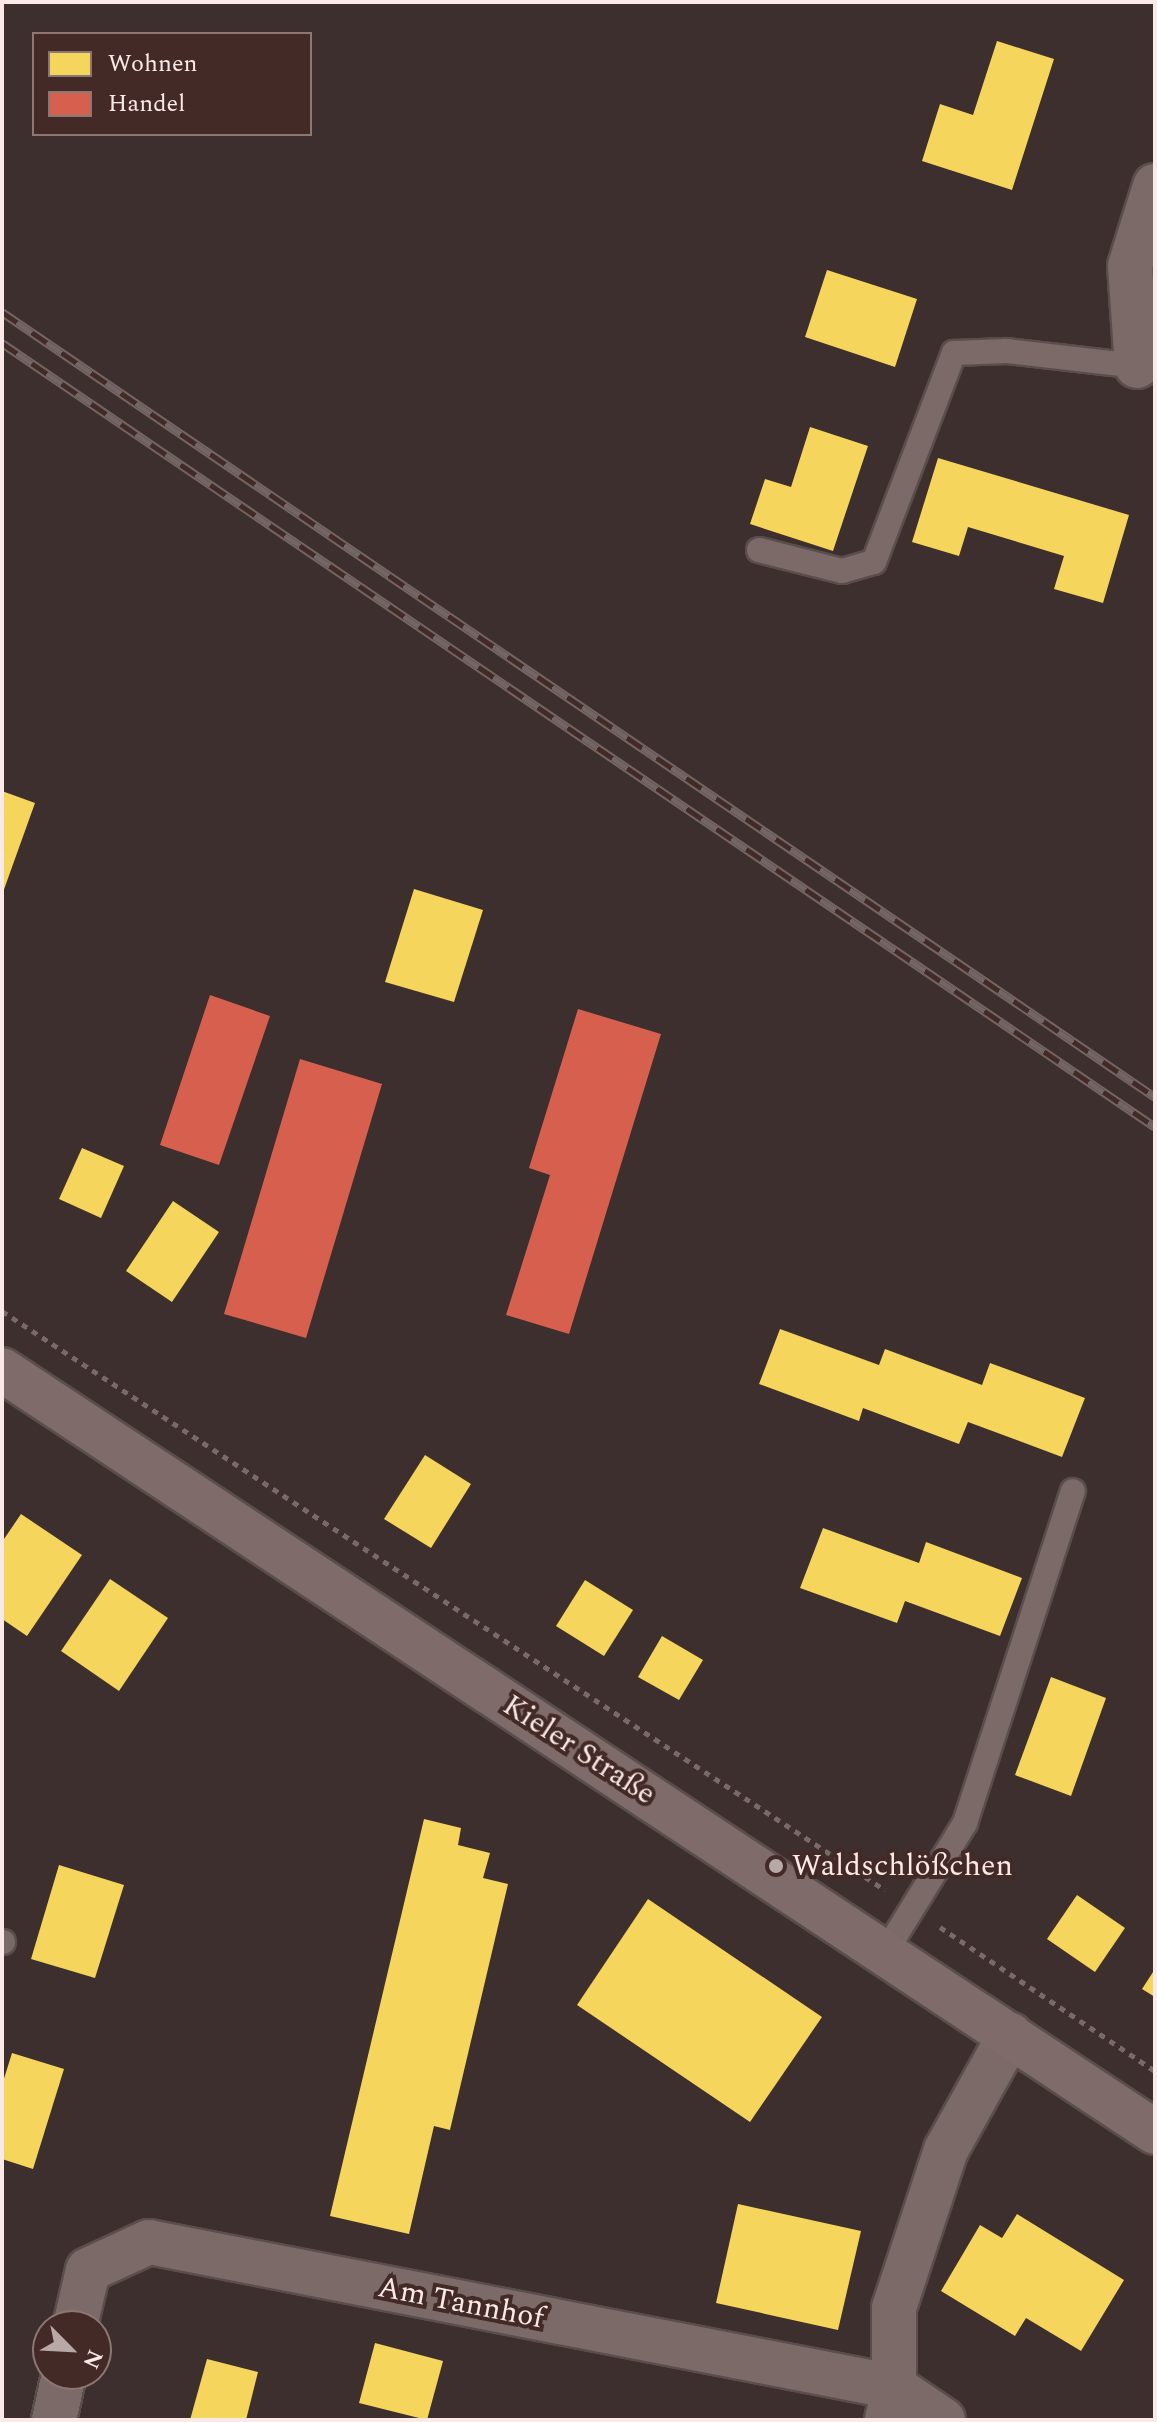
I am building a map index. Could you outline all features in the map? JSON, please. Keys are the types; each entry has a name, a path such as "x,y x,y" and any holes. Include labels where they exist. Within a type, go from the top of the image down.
{"main road":[{"name":"Kieler Straße","path":"2,1370 886,1951 1155,2132"}],"street":[{"path":"1137,366 1130,266 1155,186"},
{"path":"943,2420 891,2404 894,2308 941,2164 1010,2035"},
{"name":"Am Tannhof","path":"79,2310 88,2270 149,2242 891,2404"},
{"path":"54,2420 61,2390"}],"lane":[{"path":"759,550 842,571 874,562 954,353 1007,351 1137,366"},
{"path":"886,1951 965,1823 1073,1491"}],"path":[{"path":"2,1311 913,1908 1155,2071"}],"building: Wohnen":[{"path":"997,41 1054,59 1012,190 922,161 940,104 973,115"},
{"path":"827,270 917,299 895,367 805,337"},
{"path":"810,427 868,446 833,551 750,524 765,479 791,487"},
{"path":"938,458 1129,515 1103,603 1054,589 1064,556 968,527 959,556 912,542"},
{"path":"2,791 35,803 2,895"},
{"path":"414,889 483,910 454,1002 385,982"},
{"path":"82,1148 124,1166 101,1218 59,1199"},
{"path":"173,1201 219,1232 172,1302 126,1271"},
{"path":"780,1329 879,1365 885,1349 982,1385 990,1363 1085,1398 1062,1457 968,1422 959,1444 863,1408 859,1421 759,1384"},
{"path":"425,1455 471,1484 431,1548 384,1519"},
{"path":"21,1514 82,1555 27,1636 2,1619 2,1542"},
{"path":"823,1528 919,1563 926,1542 1022,1578 1000,1636 905,1601 897,1623 800,1588"},
{"path":"110,1579 168,1618 119,1691 61,1651"},
{"path":"585,1580 633,1610 604,1656 556,1626"},
{"path":"662,1636 703,1660 679,1700 638,1677"},
{"path":"1051,1677 1106,1698 1071,1796 1015,1775"},
{"path":"424,1819 461,1828 458,1845 490,1853 483,1878 508,1884 450,2130 434,2126 409,2234 330,2216"},
{"path":"59,1865 124,1885 95,1978 31,1959"},
{"path":"1077,1895 1125,1928 1095,1972 1047,1939"},
{"path":"648,1899 822,2017 750,2122 577,2005"},
{"path":"1155,1969 1155,1997 1142,1989"},
{"path":"12,2053 64,2069 33,2169 2,2159 2,2085"},
{"path":"738,2204 861,2231 838,2330 716,2303"},
{"path":"1017,2214 1124,2280 1081,2351 1026,2318 1015,2336 941,2291 980,2225 1002,2238"},
{"path":"375,2343 443,2361 427,2420 359,2403"},
{"path":"207,2359 258,2372 246,2420 190,2420"}],"building: Handel":[{"path":"210,995 270,1016 219,1165 160,1145"},
{"path":"578,1009 661,1034 569,1334 506,1315 550,1175 529,1168"},
{"path":"300,1059 382,1084 306,1338 224,1314"}],"railway":[{"path":"2,312 1155,1097"},
{"path":"2,343 1155,1127"}],"place":[{"name":"Waldschlößchen","path":"776,1866"}]}
